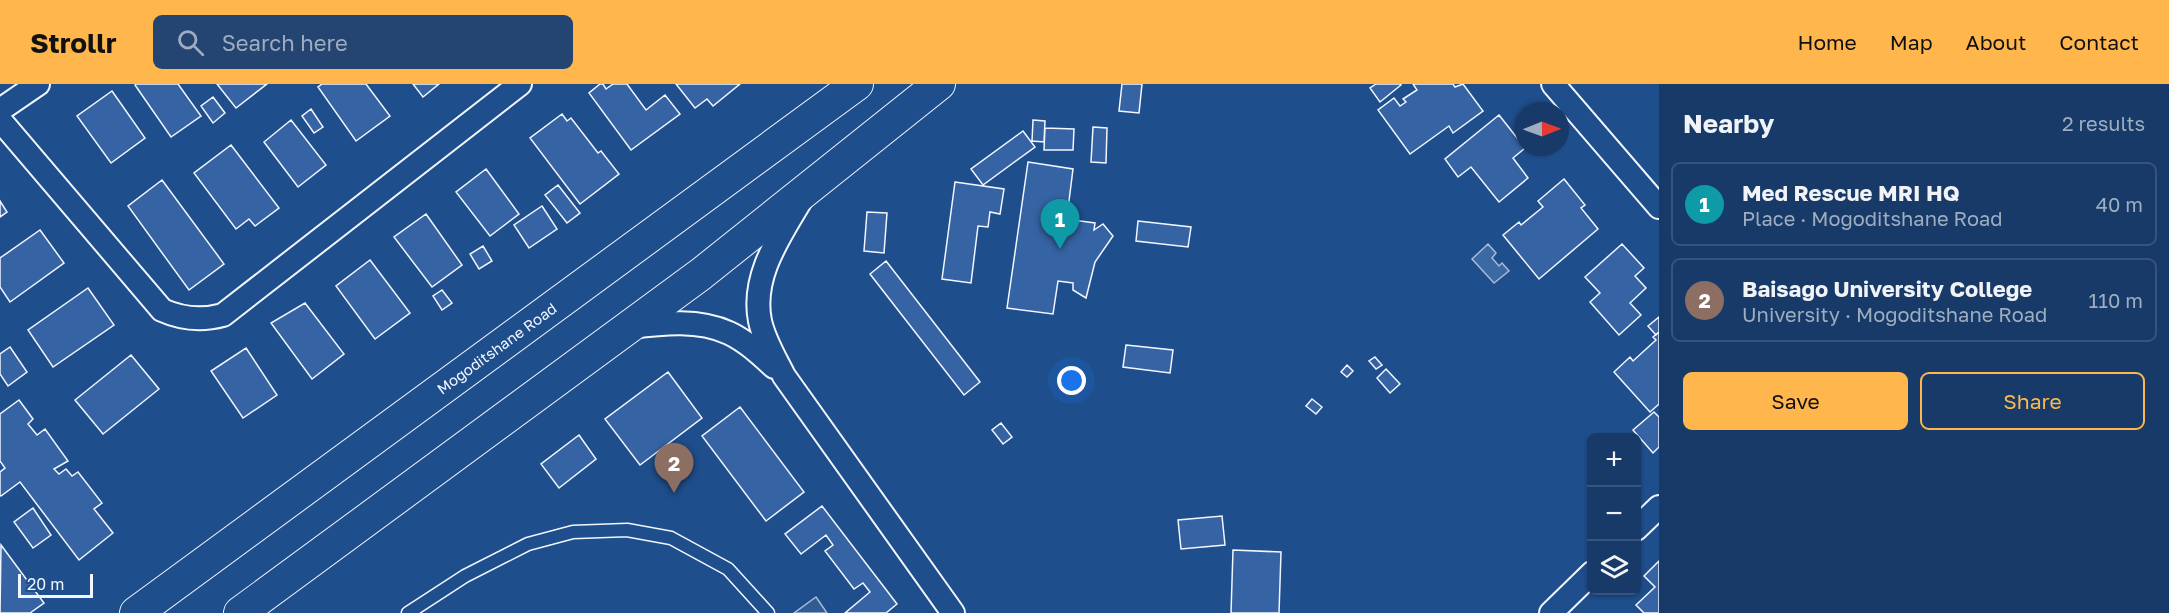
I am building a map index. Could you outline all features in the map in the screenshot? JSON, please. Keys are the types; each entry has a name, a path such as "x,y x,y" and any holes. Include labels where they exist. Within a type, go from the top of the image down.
{"main road":[{"name":"Mogoditshane Road","path":"136,613 857,84"},
{"path":"240,613 630,327 806,191 939,84"}],"street":[{"path":"0,110 38,84"},
{"path":"0,120 162,310 176,316 208,319 223,315 520,84"},
{"path":"1553,84 1659,207"},
{"path":"806,191 769,256 759,286 760,319 768,344 784,376 953,613"},
{"path":"630,327 676,323 728,332 753,347 784,376"},
{"path":"1641,524 1659,507"},
{"path":"1551,613 1587,578"}],"lane":[{"path":"408,613 465,576 528,544 573,532 627,530 671,538 728,569 768,613"},
{"path":"431,598 433,613"}],"shaded area":[{"path":"1488,244 1496,253 1492,258 1499,266 1502,263 1509,271 1494,283 1472,259"},
{"path":"816,597 827,613 794,613"}],"building":[{"path":"136,84 178,84 201,116 171,137"},
{"path":"217,84 267,84 236,108"},
{"path":"322,84 366,84 390,116 356,141 318,87"},
{"path":"413,84 439,84 423,97"},
{"path":"603,84 606,89 613,84 627,84 646,110 665,95 680,114 631,150 589,93"},
{"path":"676,84 740,84 713,106 707,99 695,108"},
{"path":"1122,84 1142,84 1139,113 1119,111"},
{"path":"1376,84 1401,85 1380,102 1370,88"},
{"path":"1413,84 1453,84 1455,87 1463,84 1483,111 1453,133 1449,126 1410,154 1378,110 1394,98 1400,106 1406,102 1403,99 1417,90"},
{"path":"112,91 145,138 111,163 77,116"},
{"path":"213,97 225,113 213,123 201,106"},
{"path":"311,109 323,127 314,133 302,116"},
{"path":"562,114 567,121 571,118 598,153 601,151 619,174 580,204 530,138"},
{"path":"1499,115 1515,135 1515,156 1513,158 1528,178 1499,202 1471,167 1458,177 1445,159"},
{"path":"291,120 326,165 298,187 264,142"},
{"path":"1033,120 1045,121 1044,142 1032,141"},
{"path":"1093,127 1107,128 1106,163 1091,162"},
{"path":"1045,128 1074,129 1073,150 1044,150"},
{"path":"1023,131 1035,147 983,185 971,169"},
{"path":"231,145 279,208 255,226 249,219 236,229 194,173"},
{"path":"1028,162 1073,169 1066,225 1072,226 1073,220 1095,223 1094,230 1103,224 1113,236 1095,262 1086,298 1073,290 1073,283 1058,281 1053,314 1007,308"},
{"path":"486,169 519,214 490,236 456,192"},
{"path":"1564,179 1585,205 1581,208 1598,229 1539,279 1503,235 1519,222 1521,225 1543,207 1538,201"},
{"path":"162,180 224,264 189,290 128,206"},
{"path":"955,182 1004,189 1000,214 990,212 988,227 978,226 971,283 942,279"},
{"path":"558,185 580,213 567,223 545,195"},
{"path":"0,201 7,212 0,217"},
{"path":"542,206 557,229 529,248 514,225"},
{"path":"867,212 887,213 884,253 864,251"},
{"path":"426,214 462,265 432,287 394,237"},
{"path":"1138,221 1191,227 1188,247 1136,241"},
{"path":"40,230 64,263 10,302 0,287 0,258"},
{"path":"1622,244 1644,268 1635,276 1646,288 1630,303 1641,315 1619,335 1590,302 1600,293 1585,277"},
{"path":"483,246 492,261 479,269 470,254"},
{"path":"370,260 410,313 375,339 336,286"},
{"path":"886,261 980,382 964,395 870,274"},
{"path":"88,288 114,325 53,367 28,330"},
{"path":"442,290 452,303 442,310 433,296"},
{"path":"305,303 344,354 312,379 271,323"},
{"path":"1659,317 1659,332 1656,335 1648,326"},
{"path":"1659,332 1659,404 1650,412 1614,372 1630,357 1633,361 1656,340 1653,337"},
{"path":"1126,345 1173,350 1170,373 1123,367"},
{"path":"10,347 27,372 8,386 0,374 0,354"},
{"path":"246,348 277,395 243,418 211,371"},
{"path":"131,355 159,389 103,434 75,400"},
{"path":"1375,357 1382,365 1376,369 1369,361"},
{"path":"1347,365 1353,371 1347,377 1341,372"},
{"path":"1386,369 1400,384 1390,393 1377,378"},
{"path":"668,372 702,418 640,465 605,419"},
{"path":"1312,399 1322,407 1316,414 1306,406"},
{"path":"19,400 33,419 28,424 37,435 45,429 68,461 54,469 59,474 66,469 72,476 78,472 102,503 94,509 113,533 79,560 20,482 0,495 0,472 5,468 0,461 0,414"},
{"path":"740,407 804,492 766,521 702,436"},
{"path":"1654,412 1659,417 1659,447 1653,453 1641,439 1641,433 1636,433 1633,430"},
{"path":"1001,423 1012,437 1003,444 992,430"},
{"path":"579,435 596,459 559,488 541,464"},
{"path":"822,506 897,604 886,613 845,613 870,592 863,583 854,589 825,551 833,545 826,535 801,554 785,534"},
{"path":"33,508 51,535 33,548 14,522"},
{"path":"1222,516 1225,545 1181,549 1178,520"},
{"path":"1,545 44,603 30,613 0,613"},
{"path":"1233,550 1281,552 1279,613 1231,613"},
{"path":"1659,561 1659,613 1644,613 1636,605 1655,587 1644,576"}],"place":[{"name":"Med Rescue MRI HQ","path":"1060,249"},
{"name":"Baisago University College","path":"674,493"}]}
